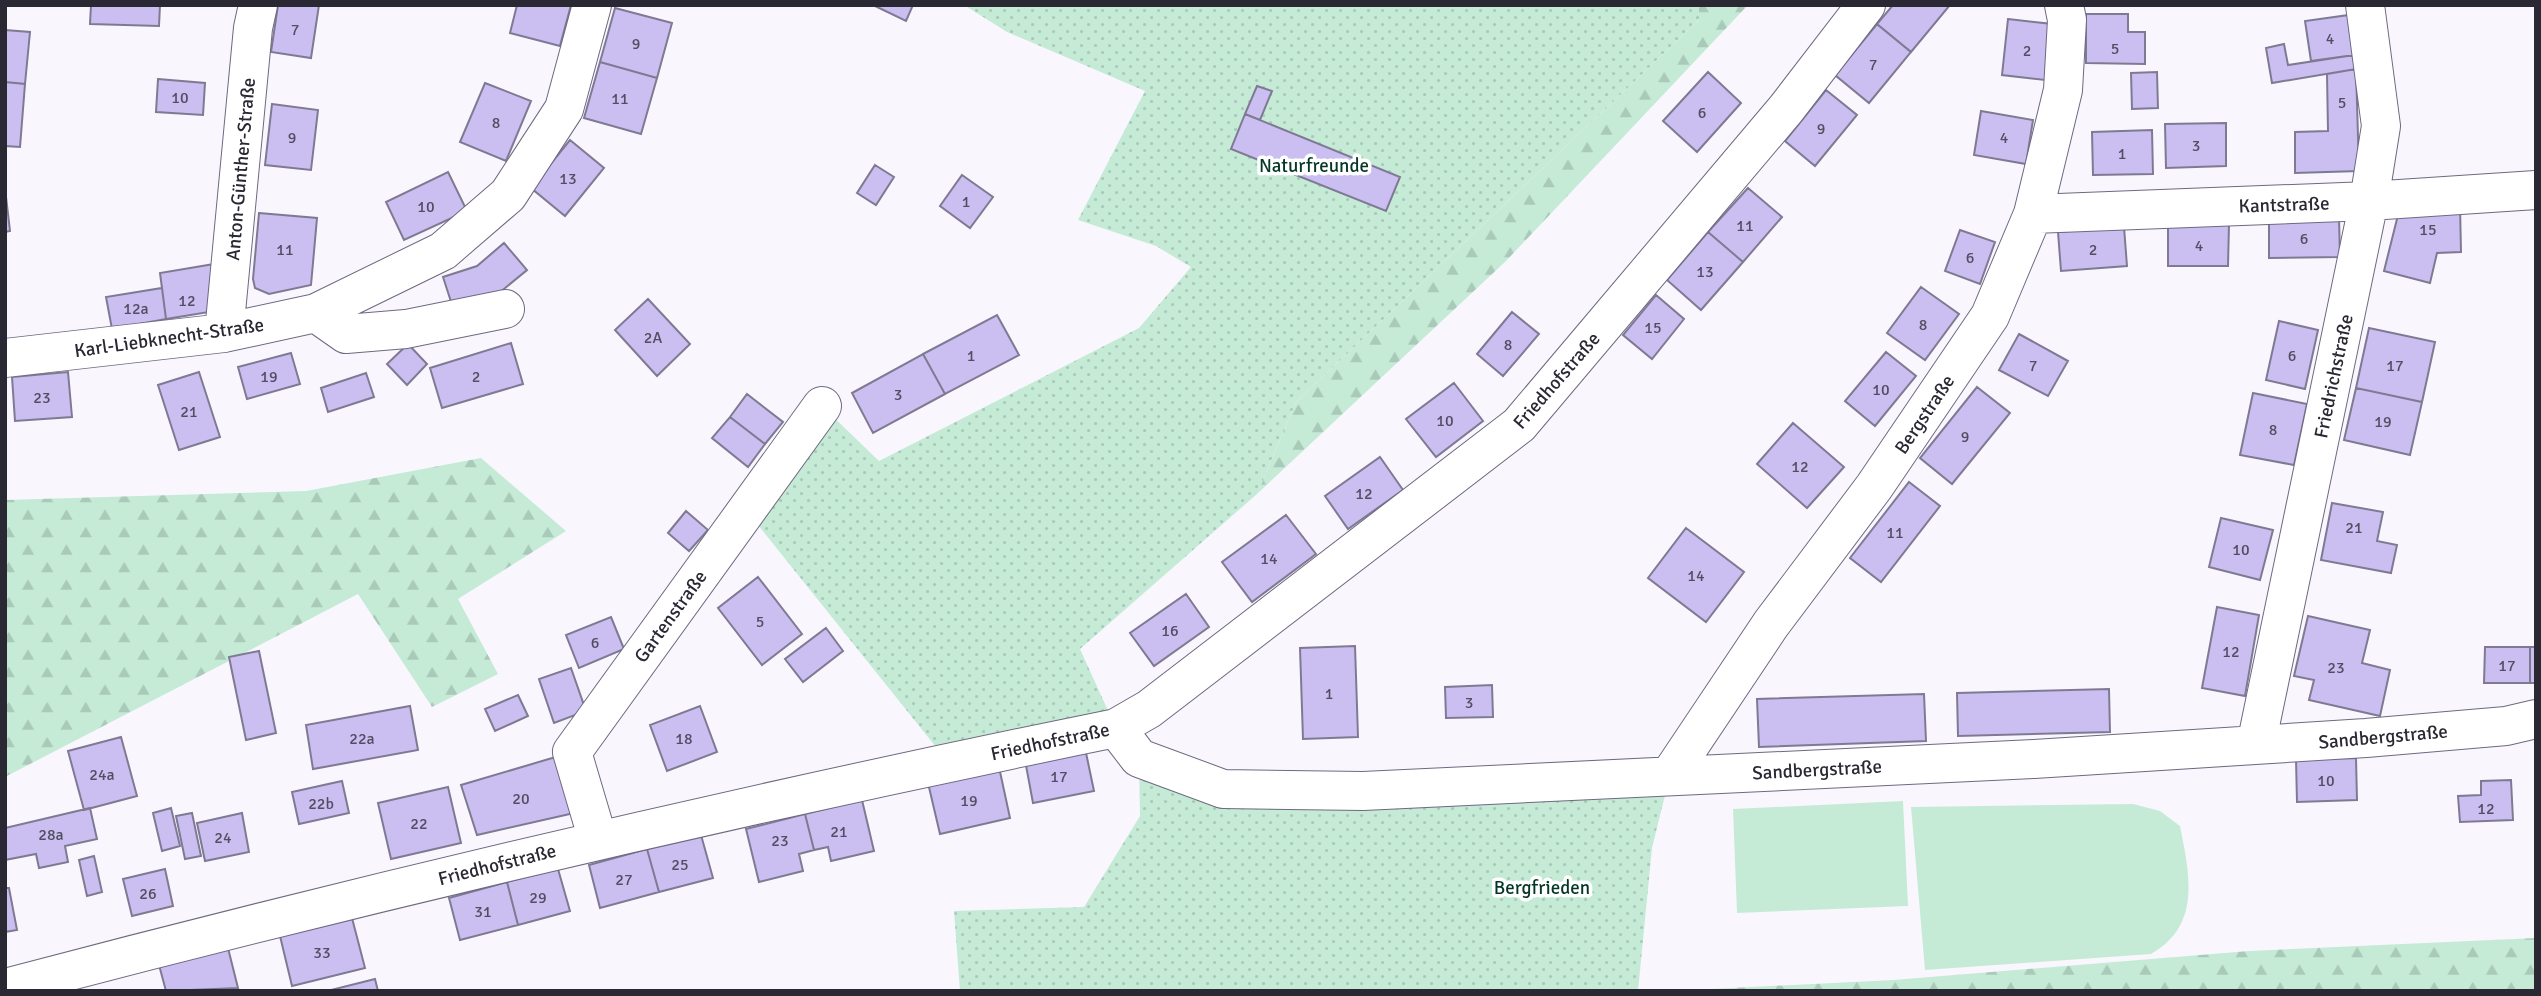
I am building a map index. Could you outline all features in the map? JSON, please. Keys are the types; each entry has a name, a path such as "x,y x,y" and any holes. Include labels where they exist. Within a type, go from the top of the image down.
{"street":[{"name":"Anton-Günther-Straße","path":"224,333 253,28 258,5"},
{"name":"Karl-Liebknecht-Straße","path":"5,358 224,333 316,313 443,251 508,195 564,109 592,5"},
{"name":"Friedhofstraße","path":"5,988 253,923 598,840 1116,728 1149,709 1519,425 1786,109 1866,5"},
{"name":"Bergstraße","path":"1670,775 1771,624 1874,486 1990,316 2033,214 2063,90 2067,20 2064,5"},
{"name":"Friedrichstraße","path":"2256,745 2369,201 2381,127 2365,5"},
{"name":"Kantstraße","path":"2033,214 2369,201 2536,190"},
{"path":"316,313 346,334 406,329 505,309"},
{"name":"Gartenstraße","path":"598,840 572,752 822,405"},
{"name":"Sandbergstraße","path":"1116,728 1139,758 1223,789 1363,791 2034,759 2506,726 2536,719"}],"green space":[{"name":"Naturfreunde","path":"964,5 1699,5 1699,20 1296,402 1257,494 1080,649 1116,728 948,762 746,510 822,406 879,461 1139,328 1191,267 1156,246 1078,220 1145,91 1007,32"},
{"path":"1699,5 1748,5 1506,261 1257,494 1296,402 1699,20"},
{"path":"481,458 566,531 458,599 498,674 432,707 358,594 5,777 5,500 306,491"},
{"name":"Bergfrieden","path":"1139,758 1223,789 1670,775 1652,848 1638,991 960,991 954,911 1084,907 1140,816"},
{"path":"1903,801 1908,906 1737,913 1733,809"},
{"path":"2133,804 2160,811 2180,826 2187,863 2188,898 2178,929 2167,943 2151,954 1925,970 1911,807"},
{"path":"2536,938 2536,991 1671,991 1893,980 2249,951"}],"building":[{"path":"91,5 160,5 159,26 90,24"},
{"path":"278,5 319,5 311,58 271,52"},
{"path":"517,5 571,5 560,46 510,33"},
{"path":"873,5 913,5 906,21"},
{"path":"1893,5 1950,5 1911,52 1877,24"},
{"path":"615,8 672,23 657,78 600,62"},
{"path":"2086,14 2128,14 2128,32 2145,32 2145,64 2086,63"},
{"path":"2349,15 2354,55 2311,61 2305,21"},
{"path":"2008,19 2052,24 2045,80 2002,75"},
{"path":"1877,24 1911,52 1869,103 1835,75"},
{"path":"5,30 30,32 25,84 5,82"},
{"path":"2284,44 2288,65 2354,55 2356,69 2272,83 2266,48"},
{"path":"600,62 657,78 641,134 584,118"},
{"path":"2356,69 2359,171 2295,173 2295,132 2328,131 2327,74"},
{"path":"1708,72 1741,103 1697,152 1663,121"},
{"path":"2157,72 2158,108 2132,109 2131,73"},
{"path":"158,79 205,83 203,115 156,112"},
{"path":"5,82 25,84 20,147 5,146"},
{"path":"485,83 531,101 506,161 460,142"},
{"path":"1257,86 1272,91 1260,120 1245,114"},
{"path":"1826,90 1857,115 1815,166 1785,141"},
{"path":"272,104 318,110 311,170 265,165"},
{"path":"1981,111 2033,120 2026,164 1974,155"},
{"path":"1245,114 1400,177 1386,211 1231,149"},
{"path":"2226,123 2226,166 2166,168 2165,124"},
{"path":"2152,130 2153,174 2093,175 2092,132"},
{"path":"570,140 604,168 565,216 531,188"},
{"path":"875,165 894,177 876,205 857,193"},
{"path":"448,172 467,211 404,240 386,202"},
{"path":"962,175 993,197 970,228 940,206"},
{"path":"5,188 10,231 5,232"},
{"path":"1748,188 1782,217 1743,262 1708,232"},
{"path":"2460,205 2461,252 2437,253 2430,283 2384,271 2400,207"},
{"path":"259,213 317,218 311,285 269,294 255,288 253,279"},
{"path":"2269,218 2339,218 2340,257 2269,258"},
{"path":"2168,223 2229,224 2228,266 2168,266"},
{"path":"2124,227 2127,266 2061,271 2058,232"},
{"path":"1960,230 1995,242 1980,284 1945,271"},
{"path":"1708,232 1743,262 1701,310 1667,280"},
{"path":"504,243 527,270 493,298 454,311 443,277 477,266"},
{"path":"214,264 209,312 166,319 160,273"},
{"path":"1921,287 1959,314 1925,360 1887,333"},
{"path":"162,288 166,319 112,329 106,297"},
{"path":"1656,295 1684,319 1652,359 1623,335"},
{"path":"648,299 690,344 657,376 615,330"},
{"path":"1512,312 1539,334 1503,376 1477,354"},
{"path":"997,315 1019,355 945,394 923,354"},
{"path":"2279,321 2318,330 2305,389 2266,380"},
{"path":"2369,328 2435,342 2422,402 2356,388"},
{"path":"2019,334 2068,361 2048,396 1999,370"},
{"path":"511,343 523,384 442,408 430,368"},
{"path":"408,344 427,364 407,385 387,364"},
{"path":"1886,352 1916,376 1875,426 1845,401"},
{"path":"291,353 300,384 247,399 238,367"},
{"path":"923,354 945,394 873,433 852,393"},
{"path":"68,372 72,417 15,421 12,377"},
{"path":"199,372 220,437 179,450 158,385"},
{"path":"366,373 374,397 328,412 321,388"},
{"path":"1454,383 1483,421 1436,457 1406,419"},
{"path":"1977,387 2010,413 1952,484 1920,458"},
{"path":"2356,388 2422,402 2410,455 2344,440"},
{"path":"2253,393 2307,404 2294,465 2240,455"},
{"path":"747,394 783,422 765,444 730,417"},
{"path":"730,417 765,444 748,467 712,438"},
{"path":"1793,423 1844,467 1807,508 1757,464"},
{"path":"1380,457 1403,490 1348,529 1325,496"},
{"path":"1909,482 1940,506 1881,582 1850,558"},
{"path":"2332,503 2383,512 2377,541 2397,545 2391,573 2321,560"},
{"path":"686,511 708,530 689,551 668,533"},
{"path":"1286,515 1316,554 1252,602 1222,562"},
{"path":"2221,518 2273,530 2260,580 2209,567"},
{"path":"1686,528 1744,572 1706,622 1648,578"},
{"path":"758,577 802,634 762,665 718,608"},
{"path":"1186,594 1209,627 1154,666 1130,633"},
{"path":"2217,607 2259,615 2245,696 2202,688"},
{"path":"2308,616 2370,630 2362,663 2390,670 2380,716 2309,700 2314,680 2294,676"},
{"path":"611,617 624,649 579,668 566,635"},
{"path":"826,628 843,651 803,682 785,659"},
{"path":"1355,646 1358,737 1303,739 1300,648"},
{"path":"2485,647 2530,647 2530,683 2484,683"},
{"path":"2530,647 2536,647 2536,683 2530,683"},
{"path":"259,651 276,733 246,740 229,657"},
{"path":"571,668 586,711 554,723 539,679"},
{"path":"1492,685 1493,717 1446,718 1445,687"},
{"path":"2109,689 2110,732 1958,736 1957,693"},
{"path":"1924,694 1926,741 1759,747 1757,699"},
{"path":"518,695 528,716 495,731 485,709"},
{"path":"410,706 418,750 313,769 306,725"},
{"path":"700,706 717,752 667,771 650,725"},
{"path":"121,737 137,796 84,810 68,751"},
{"path":"1085,748 1094,791 1033,803 1025,760"},
{"path":"559,756 583,811 477,835 461,785"},
{"path":"2356,758 2357,800 2297,802 2296,759"},
{"path":"999,767 1010,818 940,834 928,783"},
{"path":"2511,780 2513,820 2460,822 2458,796 2481,795 2481,781"},
{"path":"342,781 349,813 299,824 292,792"},
{"path":"448,787 461,843 391,859 378,803"},
{"path":"862,800 874,851 831,861 828,847 814,850 805,814"},
{"path":"90,808 97,839 65,846 68,862 39,868 36,854 5,860 5,828"},
{"path":"171,808 180,846 162,851 153,813"},
{"path":"192,813 201,856 185,859 176,816"},
{"path":"242,813 249,852 205,861 197,823"},
{"path":"805,814 814,850 799,854 803,871 759,882 746,829"},
{"path":"701,835 713,878 659,892 647,849"},
{"path":"647,849 659,892 600,908 589,865"},
{"path":"94,856 102,892 87,896 79,860"},
{"path":"165,869 173,906 132,916 123,879"},
{"path":"558,869 570,911 518,925 507,882"},
{"path":"507,882 518,925 460,940 449,898"},
{"path":"5,888 9,888 17,930 5,932"},
{"path":"352,918 365,968 292,986 280,936"},
{"path":"228,948 238,988 166,991 159,965"},
{"path":"375,979 378,991 331,991 331,990"}]}
